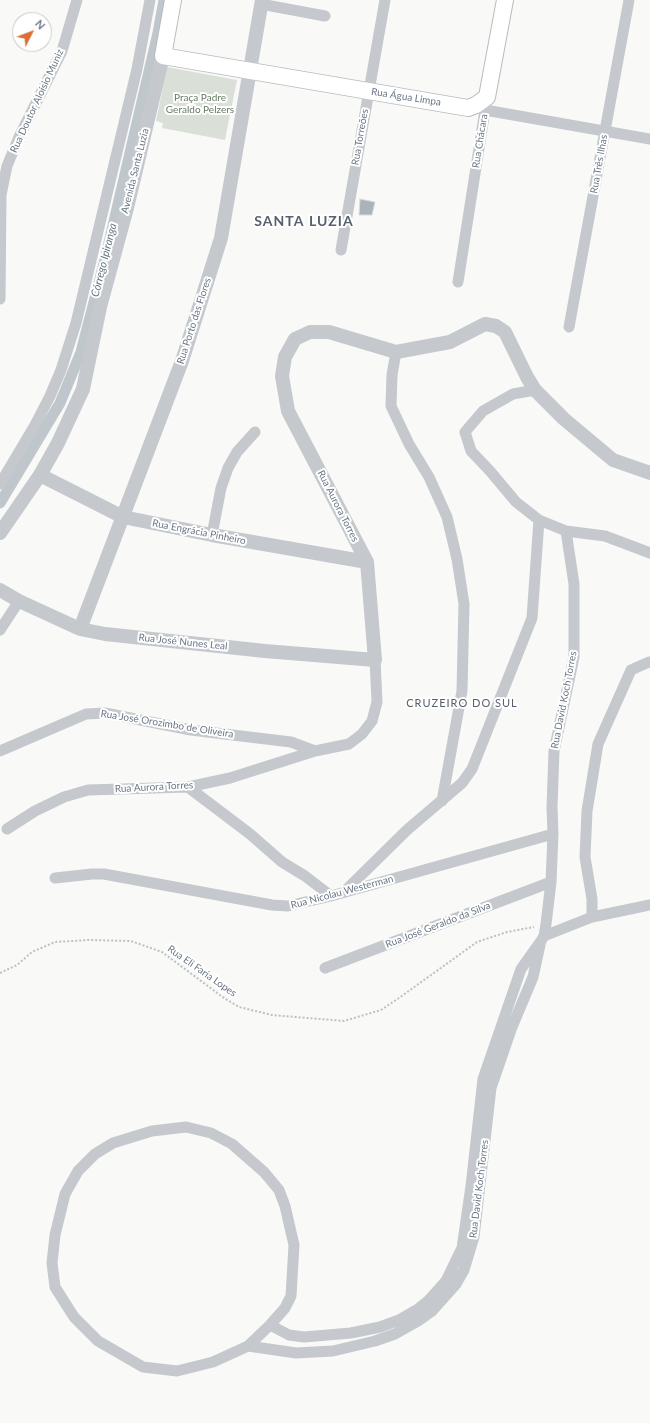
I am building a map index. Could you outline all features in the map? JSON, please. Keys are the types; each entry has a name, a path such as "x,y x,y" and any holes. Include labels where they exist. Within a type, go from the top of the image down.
{"main road":[{"name":"Avenida Santa Luzia","path":"163,56 174,0"},
{"name":"Rua Chácara","path":"486,104 505,0"},
{"name":"Rua Água Limpa","path":"163,56 468,108 486,104"}],"street":[{"name":"Rua Doutor Aloísio Muniz","path":"0,299 1,195 7,166 19,137 62,51 77,0"},
{"path":"0,484 35,425 50,396 76,323 137,69 150,0"},
{"name":"Rua Torreões","path":"341,250 385,0"},
{"name":"Rua Três Ilhas","path":"569,328 629,0"},
{"path":"261,2 325,16"},
{"name":"Rua Porto das Flores","path":"80,628 182,361 221,238 261,2"},
{"name":"Avenida Santa Luzia","path":"0,533 40,475 58,443 83,389 100,307 127,208 163,56"},
{"path":"486,104 605,131 650,139"},
{"name":"Rua Chácara","path":"458,282 486,104"},
{"name":"Rua Aurora Torres","path":"7,829 35,811 64,797 88,790 188,787 230,778 315,751 349,744 362,734 372,721 377,702 367,562 288,411 282,376 285,357 295,339 310,332 329,332 396,352 450,342 485,324 496,326 505,332 535,390 564,419 612,460 650,473"},
{"path":"396,352 392,375 391,406 409,444 429,477 447,516 457,559 464,604 462,690 442,801"},
{"path":"535,390 513,394 482,410 465,432 471,451 516,502 539,520 566,531 604,536 650,553"},
{"path":"212,535 221,488 228,468 237,452 255,432"},
{"name":"Rua Engrácia Pinheiro","path":"40,475 123,516 212,535 367,562"},
{"path":"345,892 406,830 462,783 472,769 532,618 539,520"},
{"name":"Rua David Koch Torres","path":"248,1346 296,1353 333,1351 375,1341 395,1334 432,1311 456,1284 464,1270 474,1237 491,1088 512,1027 533,978 546,924 551,882 554,834 552,807 554,751 574,657 574,584 566,531"},
{"name":"Rua José Nunes Leal","path":"0,590 19,601 80,628 105,634 374,660"},
{"path":"0,630 19,601"},
{"path":"592,917 592,899 585,857 586,826 598,744 631,670 650,662"},
{"name":"Rua José Orozimbo de Oliveira","path":"0,751 86,714 105,712 191,730 291,742 315,751"},
{"path":"188,787 250,834 282,862 305,876 331,896"},
{"name":"Rua Nicolau Westerman","path":"55,878 104,874 272,906 288,906 331,896 554,834"},
{"name":"Rua José Geraldo da Silva","path":"325,968 551,882"},
{"path":"543,939 592,917 650,905"},
{"name":"Rua David Koch Torres","path":"270,1325 289,1335 304,1337 351,1333 380,1327 400,1320 418,1309 430,1300 446,1281 462,1248 464,1240 483,1079 521,970 543,939"},
{"path":"186,1127 211,1133 232,1144 264,1172 279,1190 285,1206 294,1246 291,1296 285,1308 270,1325 248,1346 213,1362 177,1371 143,1367 98,1341 74,1318 55,1287 52,1263 54,1242 65,1194 78,1171 95,1154 113,1143 152,1131 186,1127"}],"path":[{"name":"Rua Eli Faria Lopes","path":"0,973 17,964 32,952 55,942 88,940 131,941 162,952 224,998 239,1007 272,1015 344,1021 381,1010 477,942 507,932 546,924"}],"green space":[{"name":"Praça Padre Geraldo Pelzers","path":"167,67 237,80 225,140 162,128 163,123 156,121"}],"building":[{"path":"360,199 375,202 372,215 359,215"},
{"path":"337,215 336,226 325,223 326,216"}],"waterway":[{"name":"Córrego Ipiranga","path":"0,503 60,403 81,352 105,260 158,33 164,0"}],"district":[{"name":"SANTA LUZIA","path":"304,221"},
{"name":"CRUZEIRO DO SUL","path":"462,703"}]}
